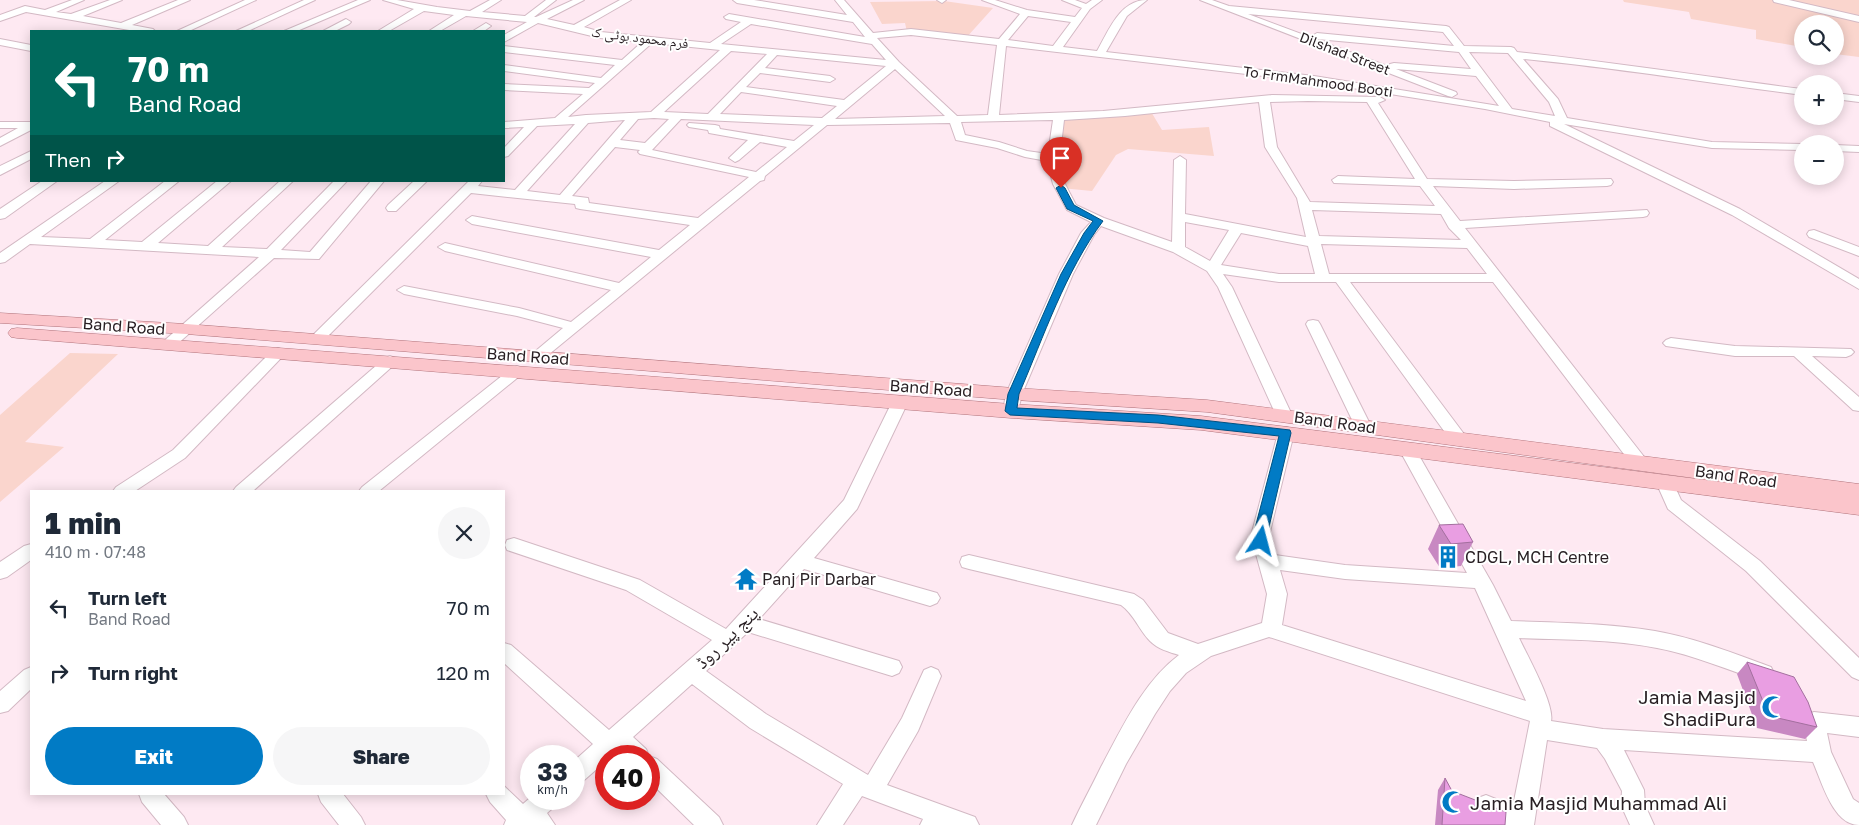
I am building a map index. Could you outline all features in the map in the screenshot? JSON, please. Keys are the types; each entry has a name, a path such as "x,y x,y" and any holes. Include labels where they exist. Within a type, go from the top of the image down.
{"main road":[{"name":"Band Road","path":"0,318 186,329 537,357 1158,419 1363,426 1859,492"},
{"name":"Band Road","path":"0,331 900,402 1012,403"},
{"name":"Band Road","path":"1285,424 1407,449 1859,507"}],"street":[{"path":"45,12 80,0"},
{"path":"72,17 118,0"},
{"path":"124,25 186,0"},
{"path":"184,30 252,0"},
{"path":"243,30 311,0"},
{"path":"291,30 366,0"},
{"name":"فرم محمود بوٹی ک","path":"387,0 404,2 426,9 526,19 576,28 600,35 795,54 837,47 895,64"},
{"path":"385,30 448,0"},
{"path":"436,30 497,0"},
{"path":"526,19 552,0"},
{"path":"505,38 580,0"},
{"path":"576,28 627,0"},
{"path":"736,0 854,19"},
{"path":"839,0 895,64 954,119 960,138 999,145 1025,154 1054,158"},
{"path":"986,0 1026,13 1077,20"},
{"path":"1066,0 1087,7"},
{"path":"1056,48 1087,7 1098,0"},
{"path":"1100,54 1123,14 1143,0"},
{"name":"Dilshad Street","path":"1204,0 1485,106"},
{"path":"1777,0 1859,19"},
{"path":"0,18 25,9 124,25 140,30"},
{"path":"1228,9 1446,29 1509,112"},
{"path":"993,118 1002,42 1026,13"},
{"path":"729,17 749,21 784,33 816,31 837,47"},
{"path":"713,45 749,21"},
{"path":"330,30 346,22"},
{"path":"795,54 816,31"},
{"name":"To FrmMahmood Booti","path":"837,47 871,38 912,32 1314,79 1712,144 1794,147"},
{"path":"762,51 784,33"},
{"path":"1294,34 1461,49 1511,50 1554,101 1563,121"},
{"path":"560,120 651,39"},
{"path":"0,42 30,48"},
{"path":"654,115 729,47"},
{"path":"505,49 624,63"},
{"path":"711,117 775,52"},
{"path":"1514,55 1612,65 1674,76 1794,91"},
{"path":"537,357 827,122 895,64"},
{"path":"1373,64 1479,73"},
{"path":"505,68 604,81"},
{"path":"757,70 830,79"},
{"path":"508,87 592,91"},
{"path":"738,89 846,104"},
{"path":"1844,97 1859,99"},
{"path":"760,176 644,152 676,119 711,117 827,122 1105,116 1264,99 1370,100 1485,106"},
{"path":"1264,99 1271,147 1304,198 1323,278"},
{"path":"1370,100 1423,182 1454,225 1639,462"},
{"path":"6,125 30,115"},
{"path":"505,125 586,118 654,115 715,128 713,131 797,146"},
{"path":"563,199 635,116"},
{"path":"1058,117 1054,158 1059,184 1070,207 1099,221 1178,249 1212,268 1279,278 1495,278"},
{"path":"1538,117 1736,212 1859,285"},
{"path":"518,194 586,118"},
{"path":"505,153 535,122"},
{"path":"6,125 30,126"},
{"path":"0,143 30,127"},
{"path":"735,158 758,138"},
{"path":"612,143 648,147"},
{"path":"1844,148 1859,148"},
{"path":"0,171 30,155"},
{"path":"1178,249 1180,160"},
{"path":"1338,180 1514,185 1607,182"},
{"path":"0,215 50,182"},
{"path":"0,259 112,182"},
{"path":"92,244 172,182"},
{"path":"145,247 224,182"},
{"path":"210,251 286,182"},
{"path":"169,344 270,254 339,182"},
{"path":"28,240 314,256 377,182"},
{"path":"392,208 420,182"},
{"path":"316,340 472,185 518,194 584,201 580,205 703,223"},
{"path":"1306,206 1444,210"},
{"path":"1454,225 1643,213"},
{"path":"1179,217 1314,241 1470,244"},
{"path":"472,220 663,255"},
{"path":"1012,403 1066,274 1088,233 1099,221"},
{"path":"1212,268 1237,228"},
{"path":"1814,234 1859,252"},
{"path":"445,247 622,288"},
{"path":"1084,825 1139,718 1173,673 1200,653 1269,629 1272,626 1277,594 1260,536 1285,424 1225,286 1212,268"},
{"path":"1340,278 1458,438"},
{"path":"404,290 518,312 574,327"},
{"path":"1313,324 1363,426"},
{"path":"1671,343 1735,351 1846,352"},
{"path":"1798,352 1859,406"},
{"path":"124,490 179,454 278,353"},
{"path":"243,490 390,361"},
{"path":"369,490 517,371"},
{"name":"پنج پیر روڈ","path":"585,764 744,623 851,504 900,402"},
{"path":"1407,449 1481,581 1505,629 1530,683 1541,722 1523,823 1470,800"},
{"path":"1665,482 1674,504 1753,566 1859,671"},
{"path":"514,545 634,585 727,639"},
{"path":"0,572 30,552"},
{"path":"800,561 930,598"},
{"path":"1266,561 1345,572 1481,581"},
{"path":"969,562 1127,599 1134,604 1158,636 1170,643 1200,653"},
{"path":"744,623 892,668"},
{"path":"1269,629 1541,722 1603,739 1820,752"},
{"path":"1505,629 1604,634 1677,644 1784,679"},
{"path":"505,652 621,745"},
{"path":"691,671 758,721 789,738 865,786 936,820 967,825"},
{"path":"830,825 865,786 910,724 931,676"},
{"path":"0,704 30,677"},
{"path":"1859,727 1811,714 1820,752 1845,807 1859,817"},
{"path":"1603,739 1613,752 1633,790 1633,805 1642,825"},
{"path":"660,776 711,825"},
{"path":"151,795 176,825"},
{"path":"330,795 354,825"},
{"path":"500,795 532,816"}],"shaded area":[{"path":"1623,0 1859,0 1859,57 1844,55 1844,15 1794,15 1794,46 1756,39 1756,30 1691,19 1689,12 1624,2"},
{"path":"944,1 993,8 966,38 907,32 905,23 882,24 870,2"},
{"path":"1150,110 1162,130 1209,127 1214,156 1128,149 1116,155 1092,191 1061,188 1059,184 1059,117"},
{"path":"70,353 118,354 25,442 64,447 0,502 0,415"}],"building":[{"path":"1463,524 1473,542 1451,544 1439,525"},
{"path":"1747,662 1794,677 1808,702 1817,727 1769,716"},
{"name":"Jamia Masjid Muhammad Ali","path":"1445,778 1452,791 1506,812 1505,825 1442,825"}],"place":[{"name":"CDGL, MCH Centre","path":"1448,557"},
{"name":"Panj Pir Darbar","path":"746,579"},
{"name":"Jamia Masjid ShadiPura","path":"1773,707"},
{"name":"Jamia Masjid Muhammad Ali","path":"1453,802"}],"route":[{"path":"1061,188 1070,207 1099,221 1088,233 1066,274 1014,394 1010,411 1158,419 1286,433 1260,536 1261,541"}]}
